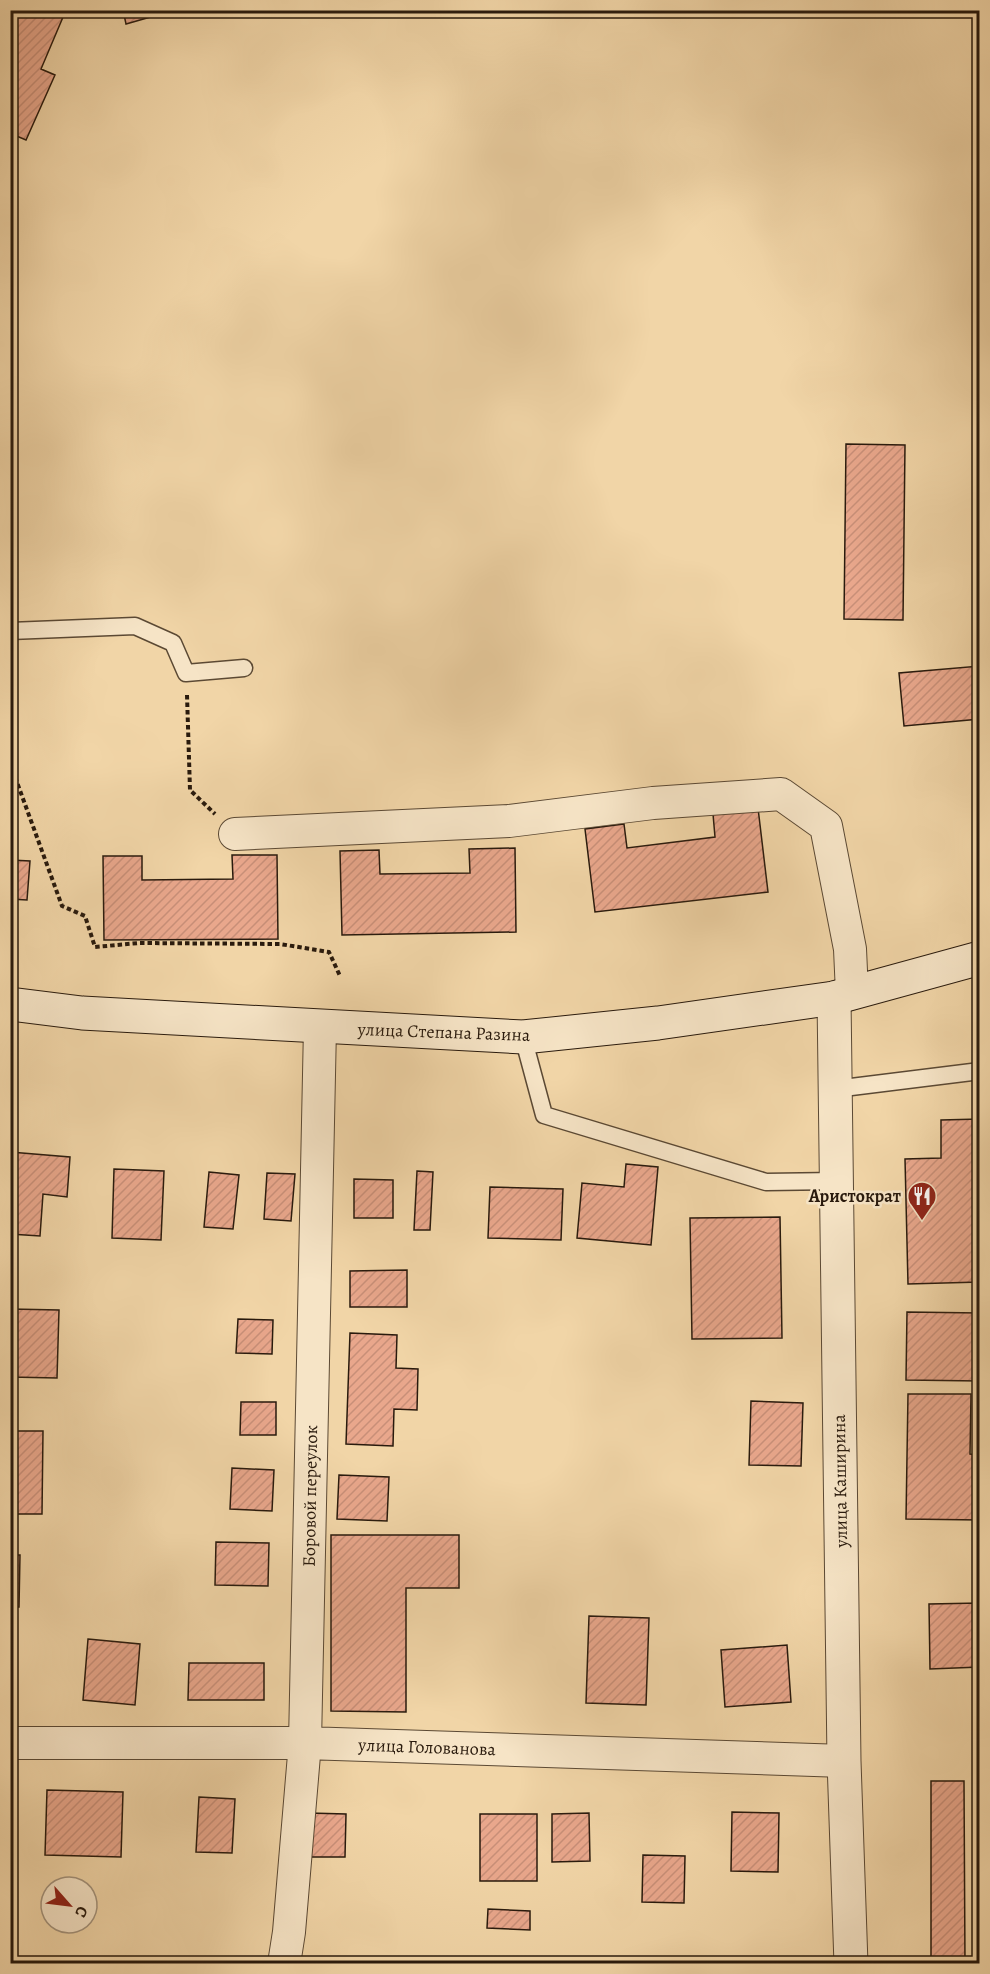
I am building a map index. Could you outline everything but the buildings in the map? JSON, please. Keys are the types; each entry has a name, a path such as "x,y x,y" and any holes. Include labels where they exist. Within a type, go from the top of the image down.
{"street":[{"path":"235,834 509,821 653,803 781,794 826,826 850,949 843,996"},
{"name":"улица Степана Разина","path":"10,1005 82,1013 523,1037 658,1023 843,996 980,958"},
{"name":"улица Каширина","path":"843,996 835,1089 844,1761 850,1964"},
{"name":"Боровой переулок","path":"284,1964 289,1932 305,1743 320,1027"},
{"name":"улица Голованова","path":"10,1743 305,1743 844,1761"}],"lane":[{"path":"10,631 135,626 173,643 186,673 244,668"},
{"path":"523,1037 544,1115 766,1182 836,1180"},
{"path":"835,1089 980,1071"}],"path":[{"path":"186,673 190,790 235,834"},
{"path":"10,764 62,906 85,916 95,947 139,943 280,944 329,952 340,976"}],"place":[{"name":"Аристократ","path":"922,1222"}]}
